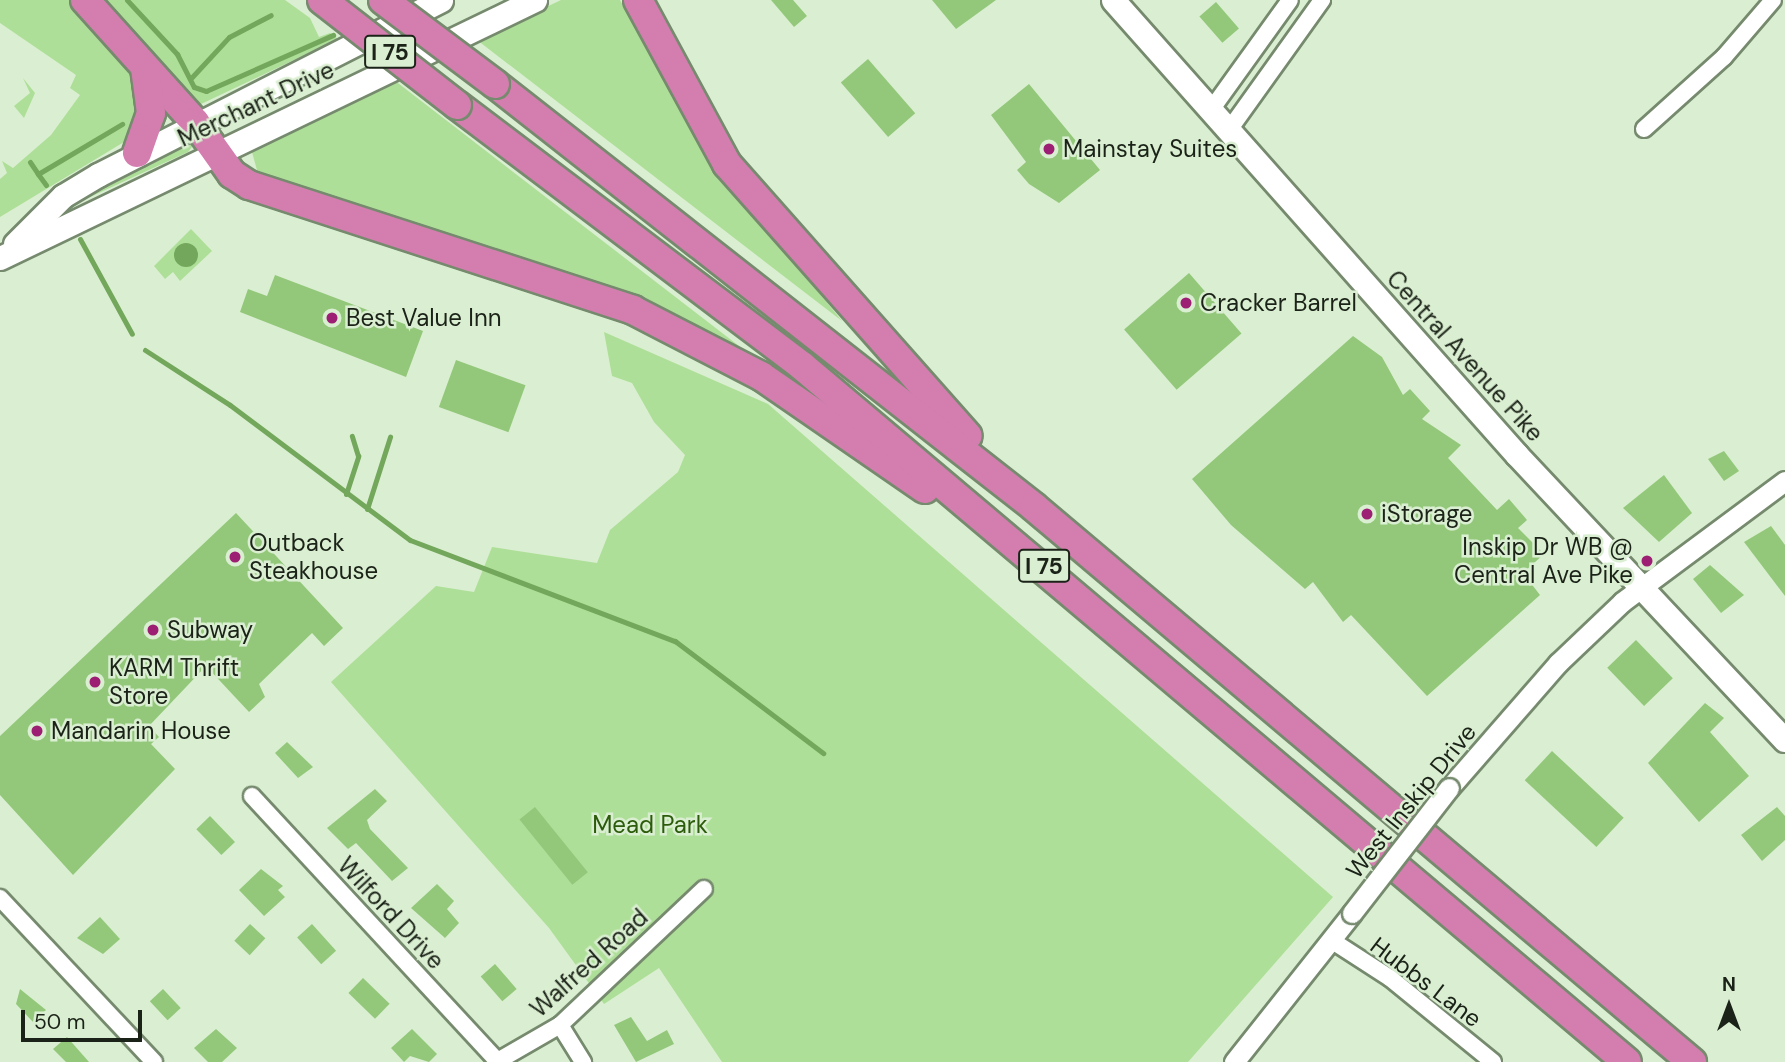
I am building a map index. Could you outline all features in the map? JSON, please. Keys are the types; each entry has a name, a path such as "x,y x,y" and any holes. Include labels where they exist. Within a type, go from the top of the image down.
{"highway":[{"path":"86,0 195,122 232,174 249,185 633,310 761,376 1069,587"},
{"name":"I 75","path":"322,0 802,366 1069,587 1627,1062"},
{"name":"I 75","path":"383,0 495,84 1034,507 1692,1062"},
{"path":"638,0 727,164 1034,507"},
{"path":"137,153 151,113 144,65"}],"main road":[{"name":"Merchant Drive","path":"0,258 63,196 195,122 441,0"},
{"name":"Merchant Drive","path":"0,258 217,150 535,0"},
{"name":"Central Avenue Pike","path":"1113,0 1643,587 1785,740"}],"street":[{"path":"1211,110 1290,0"},
{"path":"1229,130 1322,0"},
{"path":"1644,130 1724,57 1773,0"},
{"name":"West Inskip Drive","path":"1234,1062 1450,788 1558,663 1643,587 1785,481"},
{"name":"Wilford Drive","path":"252,796 497,1062"},
{"name":"Walfred Road","path":"497,1062 560,1025 704,889"},
{"path":"0,898 154,1062"},
{"name":"Hubbs Lane","path":"1331,940 1390,978 1493,1062"},
{"path":"560,1025 583,1062"}],"green space":[{"path":"0,0 72,0 135,77 141,105 124,142 0,217 0,179 7,173 2,161 13,168 51,135 80,95 70,88 76,75 0,23"},
{"path":"104,0 285,0 310,18 319,37 330,33 338,39 199,105"},
{"path":"561,0 620,0 699,146 842,321 477,40"},
{"path":"23,78 35,93 24,118 14,106 30,93"},
{"path":"394,80 752,356 258,174 252,152"},
{"path":"189,141 194,144 188,152 77,203"},
{"path":"191,229 212,251 180,281 173,272 165,279 154,266"},
{"name":"Mead Park","path":"604,332 768,404 1333,897 1188,1062 722,1062 659,968 604,1004 549,928 331,682 436,586 474,592 492,547 597,563 610,530 678,472 685,455 654,422 632,383 612,376"}],"shaded area":[{"path":"186,243 194,247 198,255 194,263 186,267 178,263 174,255 178,247"}],"building":[{"path":"771,0 793,0 807,16 794,27"},
{"path":"932,0 996,0 956,29"},
{"path":"1216,2 1239,28 1222,43 1199,16"},
{"path":"868,59 915,113 888,137 841,83"},
{"name":"Mainstay Suites","path":"1029,84 1100,170 1059,203 1029,184 1017,170 1026,162 991,115"},
{"name":"Cracker Barrel","path":"1189,273 1241,333 1177,390 1124,329"},
{"path":"275,275 423,331 406,377 240,312 248,289 267,296"},
{"path":"1353,336 1382,357 1403,395 1410,389 1430,411 1422,419 1461,445 1448,458 1497,510 1509,499 1527,520 1518,528 1544,554 1523,573 1540,595 1427,696 1351,615 1343,622 1313,582 1305,589 1231,525 1192,479"},
{"path":"456,360 526,385 508,432 439,407"},
{"path":"1724,451 1739,471 1724,481 1708,459"},
{"path":"1664,475 1692,513 1659,542 1623,508"},
{"path":"236,513 343,628 324,646 312,633 259,684 265,697 249,712 206,666 149,726 159,737 151,744 175,769 73,875 0,795 0,736"},
{"path":"1771,526 1785,545 1785,596 1744,542"},
{"path":"1710,565 1744,595 1721,613 1693,579"},
{"path":"1636,640 1673,678 1644,706 1607,668"},
{"path":"1705,703 1724,718 1710,732 1749,776 1699,822 1648,763"},
{"path":"287,742 313,767 298,778 275,753"},
{"path":"1552,751 1624,818 1596,847 1525,780"},
{"path":"375,789 387,801 367,820 370,829 408,868 392,881 356,843 348,849 327,828"},
{"path":"535,807 588,872 572,885 519,820"},
{"path":"1777,807 1785,816 1785,840 1762,861 1741,835"},
{"path":"210,816 235,842 221,855 196,829"},
{"path":"261,869 283,886 278,890 285,897 264,916 239,890"},
{"path":"437,884 454,901 447,909 459,923 445,938 411,908"},
{"path":"100,917 120,939 103,954 77,938"},
{"path":"250,924 265,938 250,955 234,941"},
{"path":"312,924 336,951 321,964 297,937"},
{"path":"495,964 517,989 502,1001 481,976"},
{"path":"363,978 390,1004 375,1019 348,993"},
{"path":"20,989 46,1010 33,1022 16,1004"},
{"path":"163,989 181,1008 168,1020 150,1001"},
{"path":"631,1017 647,1041 667,1030 674,1044 636,1062 614,1025"},
{"path":"216,1029 237,1048 222,1062 208,1062 194,1048"},
{"path":"412,1029 437,1054 429,1062 410,1056 404,1062 391,1048"},
{"path":"67,1037 89,1062 66,1062 53,1049"}],"waterway":[{"path":"127,0 177,54 194,87 206,91 333,35"},
{"path":"192,77 229,37 271,15"},
{"path":"46,185 38,174 122,124"},
{"path":"30,162 38,174"},
{"path":"80,239 132,334"},
{"path":"145,350 230,405 410,540 675,641 823,753"},
{"path":"346,494 358,456 352,436"},
{"path":"367,509 390,437"}],"place":[{"name":"Mainstay Suites","path":"1049,149"},
{"name":"Cracker Barrel","path":"1186,303"},
{"name":"Best Value Inn","path":"332,318"},
{"name":"iStorage","path":"1367,514"},
{"name":"Outback Steakhouse","path":"235,557"},
{"name":"Inskip Dr WB @ Central Ave Pike","path":"1647,561"},
{"name":"Subway","path":"153,630"},
{"name":"KARM Thrift Store","path":"95,682"},
{"name":"Mandarin House","path":"37,731"}]}
